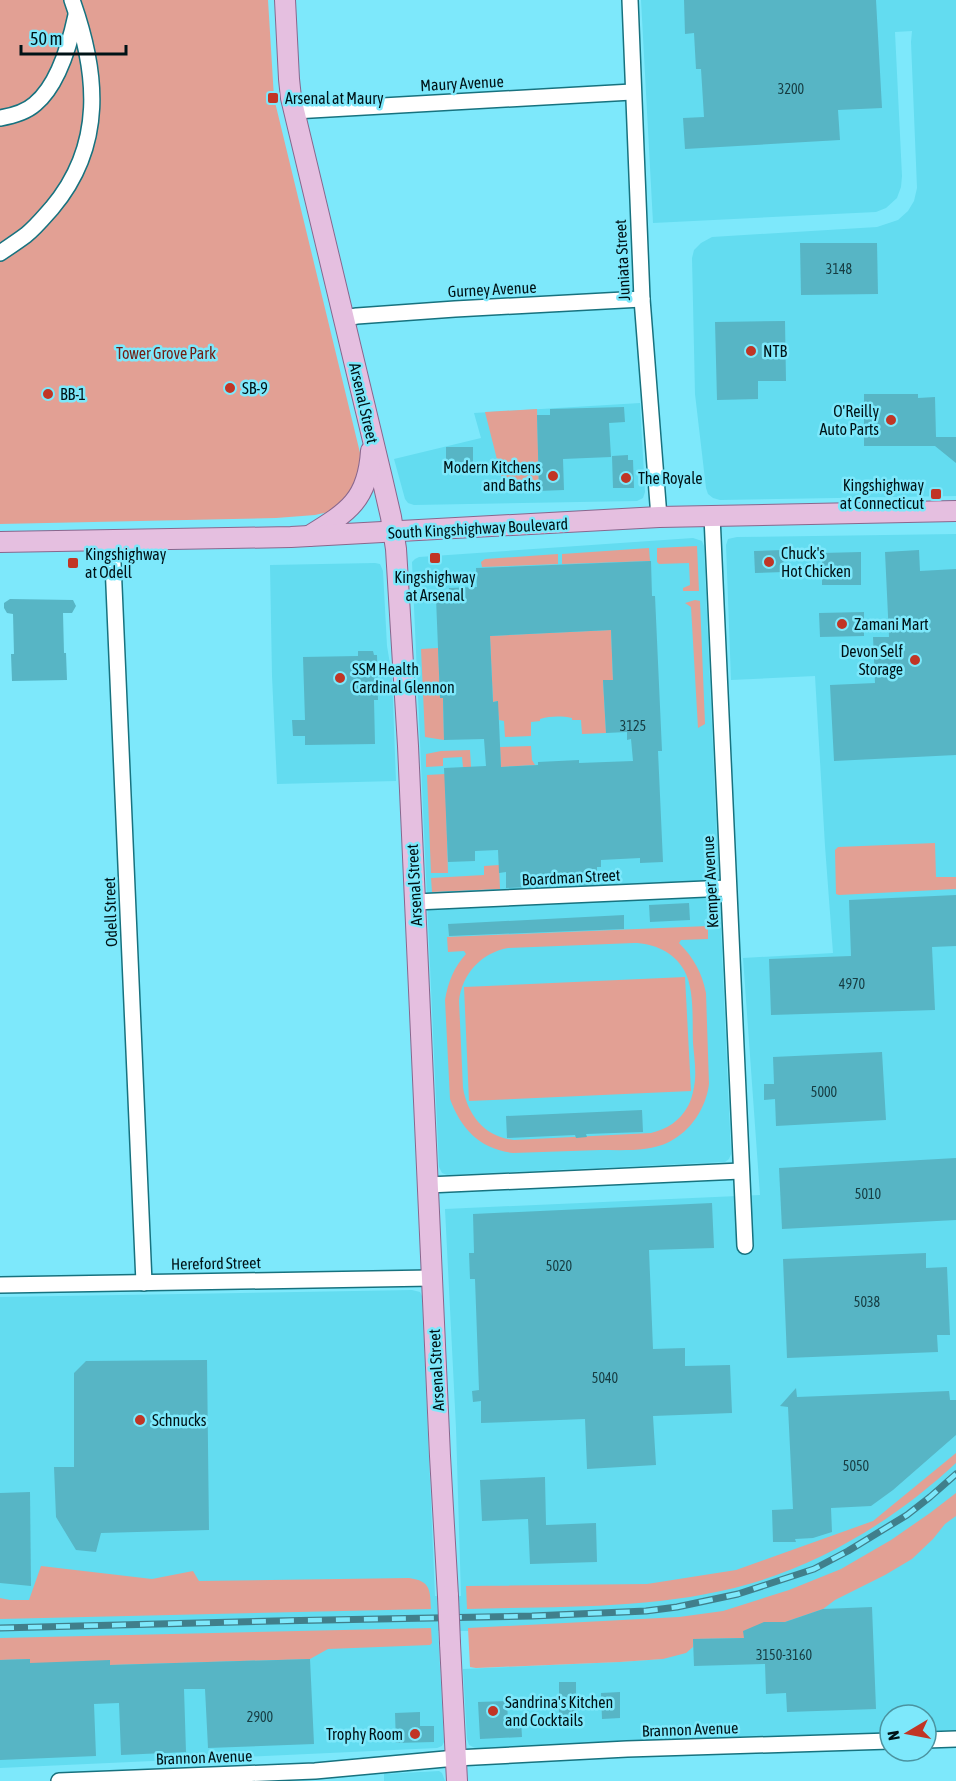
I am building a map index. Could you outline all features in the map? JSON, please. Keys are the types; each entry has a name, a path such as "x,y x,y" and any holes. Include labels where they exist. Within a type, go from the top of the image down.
{"main road":[{"name":"Arsenal Street","path":"285,0 289,79 294,111 394,532 415,902 457,1781"},
{"path":"308,536 341,516 358,498 369,474 372,437"},
{"name":"South Kingshighway Boulevard","path":"0,542 308,536 659,517 956,511"}],"street":[{"name":"Juniata Street","path":"630,0 642,299 659,517"},
{"path":"0,118 14,115 35,105 49,87 71,37 75,6"},
{"path":"0,253 28,234 65,193 86,147 93,103 93,83 75,6"},
{"name":"Maury Avenue","path":"294,111 632,92"},
{"name":"Gurney Avenue","path":"345,318 642,299"},
{"name":"Kemper Avenue","path":"712,516 745,1246"},
{"name":"Odell Street","path":"112,540 144,1283"},
{"name":"Boardman Street","path":"415,902 728,888"},
{"path":"428,1185 741,1171"},
{"name":"Hereford Street","path":"0,1285 432,1278"},
{"path":"938,1740 956,1739"},
{"name":"Brannon Avenue","path":"59,1781 168,1779 315,1771 456,1758 627,1749 878,1741"}],"shaded area":[{"path":"641,0 956,0 956,496 720,500 713,498 708,494 706,488 695,394 692,258 694,250 701,243 712,237 877,227 898,220 908,211 914,201 917,188 912,31 895,32 902,176 897,198 886,208 876,212 653,223"},
{"path":"640,403 645,492 643,498 637,501 414,505 405,499 394,459 481,438 474,413"},
{"path":"956,534 956,1730 938,1731 938,1703 878,1703 878,1733 681,1739 477,1749 469,1745 467,1739 463,1669 663,1659 468,1631 438,1631 444,1742 437,1748 0,1768 0,1297 412,1290 420,1292 422,1296 435,1596 461,1596 456,1428 445,1209 760,1195 743,958 833,953 815,676 731,680 726,545 728,539 737,537"},
{"path":"693,538 702,541 704,546 731,1154 725,1162 447,1175 442,1173 439,1167 412,562 419,557"},
{"path":"380,564 383,571 387,646 392,676 396,781 277,784 270,565"},
{"path":"439,1771 445,1781 384,1781 384,1774"}],"green space":[{"name":"Tower Grove Park","path":"0,0 268,0 274,98 362,461 357,489 333,511 276,518 0,524"},
{"path":"537,409 539,491 505,491 485,412"},
{"path":"697,546 699,591 683,591 683,588 690,585 689,563 659,564 657,548"},
{"path":"649,548 650,561 562,564 562,554"},
{"path":"558,554 558,564 482,567 481,562 485,559"},
{"path":"700,601 705,724 698,728 691,607 685,603"},
{"path":"611,630 613,680 603,681 606,733 582,734 581,720 556,717 531,722 531,736 505,737 504,721 499,720 497,701 493,702 490,636"},
{"path":"438,648 444,740 425,737 421,649"},
{"path":"531,746 532,760 535,765 501,767 500,747"},
{"path":"470,750 471,767 463,767 462,757 443,758 443,766 426,767 426,754"},
{"path":"445,774 448,873 431,873 427,775"},
{"path":"935,843 936,877 956,877 956,889 836,894 835,850 838,847"},
{"path":"499,865 500,889 432,892 431,878 484,875 484,866"},
{"path":"708,926 708,939 681,940 679,943 697,966 706,993 709,1084 705,1102 691,1125 669,1142 644,1149 626,1150 513,1153 491,1147 473,1136 460,1120 450,1099 445,1000 452,975 466,954 464,951 448,952 447,937","holes":["641,943 656,947 675,958 684,970 690,986 695,1080 691,1100 681,1116 668,1127 651,1133 514,1140 494,1135 486,1130 469,1108 463,1088 459,1001 464,982 474,966 489,955 508,948"]},
{"path":"685,977 691,1091 469,1101 464,987"},
{"path":"956,1453 956,1463 910,1502 860,1536 778,1575 715,1592 645,1603 467,1609 466,1586 647,1584 736,1570 873,1521"},
{"path":"956,1493 956,1516 945,1524 912,1559 835,1600 823,1609 785,1622 764,1623 744,1631 744,1638 693,1639 693,1647 686,1653 663,1659 470,1667 468,1628 679,1617 723,1611 789,1590 841,1569 891,1540"},
{"path":"41,1566 152,1579 193,1571 199,1581 409,1578 422,1581 428,1588 431,1609 0,1619 0,1598 29,1600"},
{"path":"431,1628 432,1643 430,1645 328,1649 310,1659 110,1665 30,1663 29,1659 0,1660 0,1638"}],"building":[{"path":"684,0 876,0 882,108 838,110 840,140 685,149 683,118 704,117 701,69 696,69 694,33 685,34"},
{"path":"800,243 877,243 878,294 801,295"},
{"name":"NTB","path":"785,321 786,381 758,381 758,399 717,400 715,322"},
{"name":"O'Reilly Auto Parts","path":"864,394 918,394 918,398 935,397 936,437 956,437 956,463 935,446 864,446"},
{"path":"624,407 625,422 609,423 611,457 563,459 564,490 539,491 537,415 550,415 550,409"},
{"path":"446,447 473,447 473,462 460,462 460,469 446,469"},
{"path":"628,455 628,460 633,460 634,488 613,488 612,456"},
{"path":"783,550 784,572 755,573 754,551"},
{"name":"Devon Self Storage","path":"919,550 920,571 956,569 956,755 834,761 830,685 875,683 873,637 889,637 885,552"},
{"path":"861,552 861,585 822,585 822,553"},
{"path":"651,561 652,596 655,596 662,751 658,751 663,862 640,863 640,858 601,860 601,867 597,867 597,884 506,888 506,872 499,873 498,850 475,851 475,861 448,862 444,768 486,766 484,739 444,740 436,598 450,598 449,588 477,587 476,568","holes":["611,630 613,680 603,680 606,733 627,732 627,740 631,739 633,761 579,763 579,760 501,767 498,701 493,702 490,636"]},
{"path":"10,599 73,600 76,606 72,613 63,613 67,680 12,681 13,614 7,613 4,608 4,603"},
{"name":"Zamani Mart","path":"864,612 864,636 820,637 819,613"},
{"name":"SSM Health Cardinal Glennon","path":"358,651 373,651 374,655 377,655 378,700 374,700 375,744 305,745 305,736 293,736 292,720 305,720 303,657 358,656"},
{"path":"956,895 956,946 932,947 935,1010 771,1015 769,959 851,956 849,900"},
{"path":"689,903 690,920 650,922 649,905"},
{"path":"624,915 624,929 449,936 448,924"},
{"path":"882,1052 886,1120 776,1126 775,1099 764,1100 764,1084 774,1084 773,1057"},
{"path":"642,1110 643,1132 586,1134 587,1137 576,1138 575,1135 507,1138 506,1116"},
{"path":"956,1158 956,1220 782,1229 779,1168"},
{"path":"712,1203 714,1248 649,1250 653,1349 685,1348 685,1366 730,1365 732,1413 653,1416 656,1465 587,1469 585,1419 481,1423 481,1401 473,1402 472,1391 479,1390 475,1279 470,1279 469,1253 474,1253 473,1214"},
{"path":"926,1253 926,1268 947,1267 950,1335 937,1335 938,1352 787,1358 783,1259"},
{"name":"Schnucks","path":"207,1360 209,1530 101,1533 96,1552 76,1550 56,1517 54,1467 74,1467 74,1373 86,1361"},
{"path":"796,1388 797,1397 949,1391 950,1400 956,1400 956,1435 893,1490 871,1506 831,1508 832,1532 813,1538 795,1539 796,1542 773,1542 772,1510 793,1509 788,1407 780,1406"},
{"path":"545,1477 546,1525 596,1523 597,1562 530,1564 528,1519 482,1521 480,1480"},
{"path":"30,1492 31,1586 0,1583 0,1493"},
{"path":"872,1607 876,1709 787,1712 786,1693 766,1694 765,1664 694,1666 693,1639 744,1638 743,1631 764,1622 785,1622 823,1609"},
{"path":"30,1659 30,1663 110,1660 110,1665 310,1659 314,1744 208,1748 205,1689 184,1689 186,1752 121,1755 119,1703 94,1704 96,1756 0,1760 0,1660"},
{"path":"559,1682 576,1682 576,1720 559,1720"},
{"path":"620,1692 620,1718 602,1719 601,1693"},
{"name":"Sandrina's Kitchen and Cocktails","path":"507,1701 508,1721 521,1720 522,1737 480,1739 478,1702"},
{"name":"Trophy Room","path":"420,1712 420,1726 434,1726 434,1742 396,1743 395,1713"}],"railway":[{"path":"0,1628 532,1616 646,1611 677,1607 738,1594 814,1569 907,1515 956,1474"}],"place":[{"name":"Arsenal at Maury","path":"273,98"},
{"name":"NTB","path":"751,351"},
{"name":"SB-9","path":"230,388"},
{"name":"BB-1","path":"48,394"},
{"name":"O'Reilly Auto Parts","path":"891,420"},
{"name":"Modern Kitchens and Baths","path":"553,476"},
{"name":"The Royale","path":"626,478"},
{"name":"Kingshighway at Connecticut","path":"936,494"},
{"name":"Kingshighway at Arsenal","path":"435,558"},
{"name":"Chuck's Hot Chicken","path":"769,562"},
{"name":"Kingshighway at Odell","path":"73,563"},
{"name":"Zamani Mart","path":"842,624"},
{"name":"Devon Self Storage","path":"915,660"},
{"name":"SSM Health Cardinal Glennon","path":"340,678"},
{"name":"Schnucks","path":"140,1420"},
{"name":"Sandrina's Kitchen and Cocktails","path":"493,1711"},
{"name":"Trophy Room","path":"415,1734"}]}
